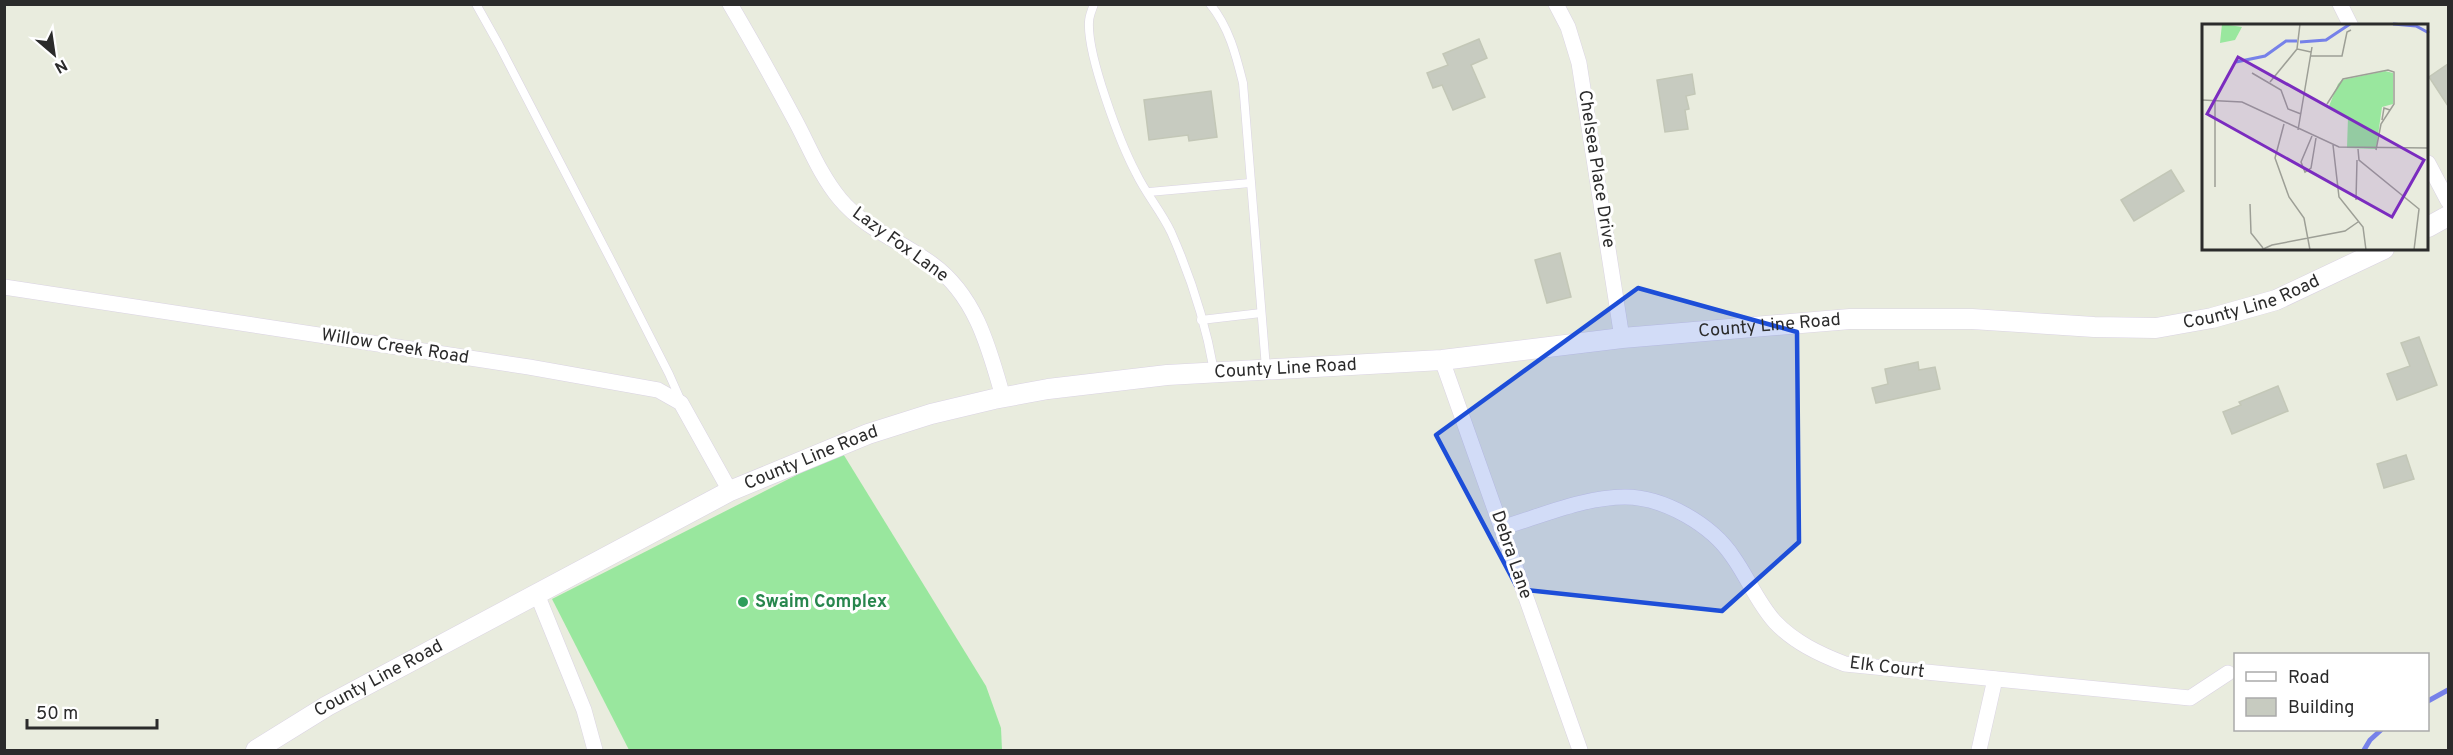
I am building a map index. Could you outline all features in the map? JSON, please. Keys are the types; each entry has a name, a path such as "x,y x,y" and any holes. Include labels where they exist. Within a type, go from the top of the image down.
{"street":[{"name":"Lazy Fox Lane","path":"730,4 770,73 823,176 840,200 867,225 932,264 956,286 977,317 992,356 1003,397"},
{"name":"Chelsea Place Drive","path":"1556,4 1568,27 1579,63 1622,338"},
{"path":"2340,4 2350,24"},
{"path":"2429,167 2448,201"},
{"path":"2429,226 2448,216"},
{"name":"County Line Road","path":"256,750 327,706 730,491 868,434 931,414 1003,397 1048,389 1167,375 1442,360 1622,338 1850,319 1972,319 2094,327 2156,328 2212,318 2276,300 2382,250"},
{"name":"Willow Creek Road","path":"4,287 635,385 658,390 681,403"},
{"name":"Debra Lane","path":"1442,360 1580,750"},
{"path":"681,403 730,491"},
{"name":"Elk Court","path":"1501,528 1598,499 1627,496 1663,504 1690,517 1717,536 1733,557 1759,603 1777,624 1819,654 1845,664 2190,698 2228,673"},
{"path":"537,594 584,710 596,750"},
{"path":"1979,750 1995,679"}],"lane":[{"path":"476,4 616,270 669,374 681,403"},
{"path":"1094,4 1089,21 1091,43 1100,75 1124,147 1137,175 1171,233 1201,320 1214,372"},
{"path":"1210,4 1220,16 1235,51 1243,83 1266,369"},
{"path":"1149,192 1250,183"},
{"path":"1201,320 1260,313"}],"highlighted area":[{"path":"1638,288 1797,332 1799,542 1722,611 1518,589 1436,435"}],"green space":[{"name":"Swaim Complex","path":"842,452 986,686 1001,728 1002,750 629,750 552,599"}],"building":[{"path":"1479,39 1487,58 1471,65 1485,97 1453,110 1442,85 1433,88 1427,73 1448,65 1443,54"},
{"path":"2448,64 2448,106 2429,77"},
{"path":"1692,74 1695,94 1686,96 1689,109 1685,110 1688,129 1665,132 1657,80"},
{"path":"1211,91 1217,137 1189,141 1188,135 1149,140 1144,100"},
{"path":"2171,170 2184,191 2134,221 2121,200"},
{"path":"1560,253 1571,297 1547,303 1535,260"},
{"path":"2419,337 2437,385 2397,400 2387,374 2410,366 2401,343"},
{"path":"1918,362 1919,370 1935,367 1940,389 1876,403 1872,388 1888,384 1885,369"},
{"path":"2278,386 2288,411 2232,434 2223,412 2241,405 2239,402"},
{"path":"2406,455 2414,479 2384,488 2377,464"}],"waterway":[{"path":"2429,700 2448,690"},
{"path":"2364,750 2370,740 2380,731"}],"place":[{"name":"Swaim Complex","path":"743,602"}]}
